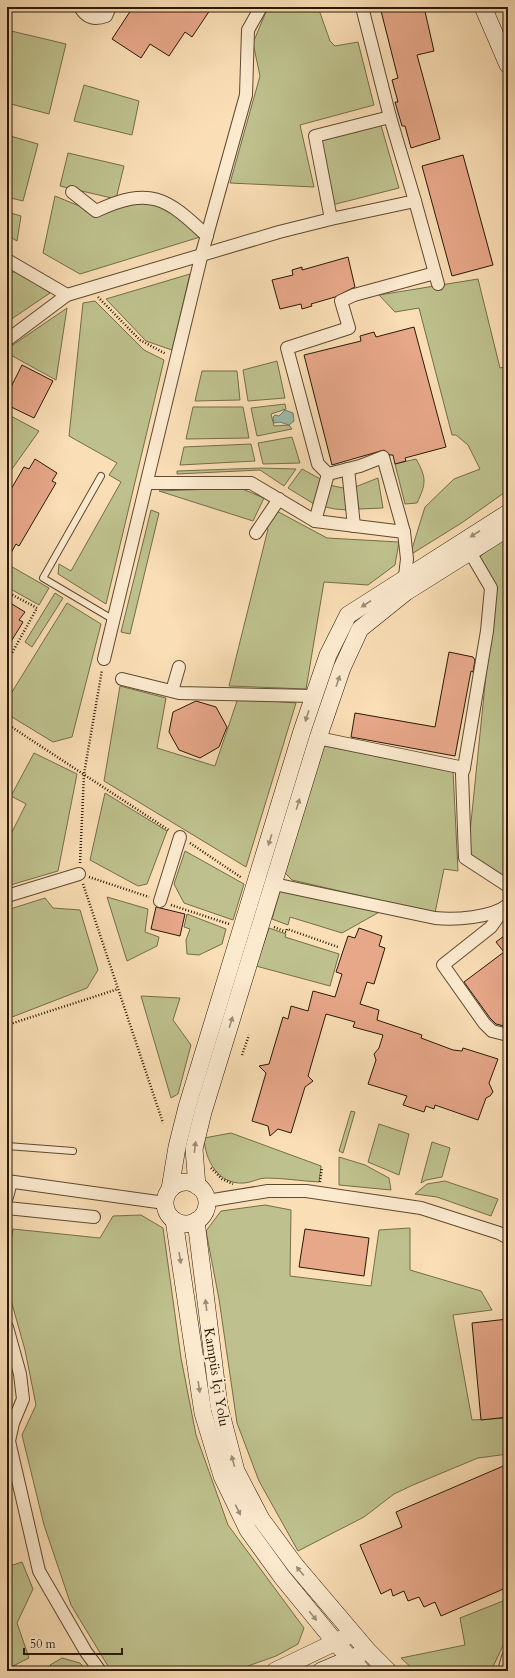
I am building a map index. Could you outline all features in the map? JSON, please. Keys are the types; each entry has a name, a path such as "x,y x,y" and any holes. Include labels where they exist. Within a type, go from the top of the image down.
{"street":[{"path":"80,7 82,12 92,18 98,19 106,16 110,7"},
{"path":"104,659 148,483 202,253 246,95 248,30 261,7"},
{"path":"328,474 318,464 287,348 349,328 341,301 354,295 437,278 390,117 362,7"},
{"path":"482,7 508,64"},
{"path":"331,219 315,136 390,117"},
{"path":"72,192 96,211 121,201 149,197 166,202 207,236"},
{"path":"7,340 67,295 202,253 331,219 415,201"},
{"path":"7,260 67,295"},
{"path":"328,474 383,457 404,532 407,559 404,586"},
{"path":"348,469 354,526"},
{"path":"315,521 328,474"},
{"path":"148,483 251,483 315,521 404,532"},
{"path":"256,533 279,499"},
{"path":"197,1186 194,1149 203,1112 318,738 342,668 360,629 404,586 508,513"},
{"path":"168,1196 175,1185 186,1182 197,1186 205,1195 207,1201 204,1213 196,1221 185,1224 174,1220 166,1209 168,1196 177,1147 186,1107 314,696 328,655 348,615 470,552 508,528"},
{"path":"470,552 491,588 487,631 462,774 466,858 508,886"},
{"path":"172,691 179,667"},
{"path":"122,679 172,691 314,696"},
{"path":"318,738 464,768"},
{"path":"160,901 180,837"},
{"path":"7,896 79,874"},
{"path":"274,884 435,918 451,919 472,916 507,906"},
{"path":"507,906 491,927 443,964 484,1023 492,1031 508,1035"},
{"path":"7,1197 9,1181 168,1196"},
{"path":"207,1201 268,1191 306,1191 421,1208 499,1233 508,1238"},
{"path":"7,1208 94,1217"},
{"name":"Kampüs İçi Yolu","path":"174,1220 203,1413 222,1476 248,1530 282,1577 336,1643 362,1671"},
{"name":"Kampüs İçi Yolu","path":"196,1221 218,1406 236,1471 261,1519 295,1565 368,1651 388,1671"},
{"path":"7,1327 20,1374 23,1399 13,1423 9,1441 39,1571 86,1652 100,1671"},
{"path":"275,1671 336,1643 353,1633"},
{"path":"321,1671 368,1651"},
{"path":"504,1671 508,1656"}],"lane":[{"path":"101,476 43,578 114,620"},
{"path":"7,1146 73,1151"}],"path":[{"path":"89,288 140,340 159,351 177,358"},
{"path":"7,592 37,608 7,662"},
{"path":"104,659 84,774 79,874 163,1123"},
{"path":"7,724 248,882"},
{"path":"79,874 242,928"},
{"path":"286,932 287,929 338,947"},
{"path":"7,1025 118,989"},
{"path":"242,1055 249,1035"},
{"path":"206,1163 222,1179 233,1184 239,1184"},
{"path":"320,1184 322,1167"}],"green space":[{"path":"268,7 318,7 330,41 335,46 358,42 374,105 300,125 314,187 230,183 260,76 253,43"},
{"path":"7,30 66,44 49,114 7,103"},
{"path":"84,85 139,101 132,135 74,121"},
{"path":"380,122 399,188 332,205 313,137"},
{"path":"7,135 38,144 23,201 7,197"},
{"path":"68,153 124,166 116,199 60,186"},
{"path":"55,196 99,214 114,208 138,202 154,203 171,212 200,237 80,274 43,253"},
{"path":"7,212 21,216 17,241 7,235"},
{"path":"17,271 50,293 7,322 7,274"},
{"path":"190,274 172,350 146,341 106,299"},
{"path":"478,279 500,368 508,366 508,490 463,522 410,555 425,507 454,479 480,469 468,445 456,435 452,435 419,308 395,312 379,295"},
{"path":"95,301 144,350 164,360 106,604 58,574 59,564 71,571 121,482 109,475 117,463 69,436 83,303"},
{"path":"67,308 56,380 7,353 7,349"},
{"path":"277,361 285,398 248,401 243,370"},
{"path":"202,371 237,371 240,400 195,401"},
{"path":"285,404 286,409 271,414 274,426 289,425 292,429 257,436 251,408"},
{"path":"193,407 243,407 249,438 186,439"},
{"path":"7,414 39,431 7,476"},
{"path":"292,437 300,463 263,464 258,443"},
{"path":"251,444 255,461 180,465 184,447"},
{"path":"416,459 424,476 424,486 417,503 405,504 395,464"},
{"path":"261,468 296,469 284,486 260,470 177,474 177,471"},
{"path":"302,469 324,481 314,504 288,488"},
{"path":"378,478 383,508 359,509 355,487"},
{"path":"329,485 348,489 348,510 321,506"},
{"path":"240,488 264,498 253,521 159,491"},
{"path":"273,509 327,538 399,542 395,565 368,585 324,582 306,689 229,686 268,529 262,526"},
{"path":"151,510 159,513 130,634 121,632"},
{"path":"508,535 508,883 468,852 494,596 478,558"},
{"path":"7,564 49,588 39,605 7,587"},
{"path":"55,593 63,598 32,647 25,642"},
{"path":"67,603 101,624 72,737 53,742 7,714 7,700"},
{"path":"120,686 166,698 157,748 215,766 237,701 242,699 296,703 246,867 104,781"},
{"path":"324,746 453,771 458,871 444,869 435,913 292,880 283,871"},
{"path":"34,753 77,774 58,871 7,886 7,842 26,804 11,796"},
{"path":"105,793 167,831 147,884 138,886 90,860"},
{"path":"185,851 244,884 233,920 184,903 174,884"},
{"path":"281,888 383,910 342,933 290,917 288,925 272,919"},
{"path":"107,897 148,909 145,932 159,937 157,946 127,961"},
{"path":"45,898 53,908 80,910 98,970 87,988 7,1019 7,910"},
{"path":"187,914 226,929 222,944 199,955 187,954 186,940 190,929 184,927"},
{"path":"269,928 286,934 285,937 339,954 330,986 256,966"},
{"path":"141,996 180,998 173,1020 191,1045 178,1094 171,1098"},
{"path":"351,1111 355,1112 343,1153 339,1151"},
{"path":"379,1124 409,1134 399,1175 368,1162"},
{"path":"231,1133 321,1166 319,1182 272,1178 263,1178 244,1183 235,1183 227,1180 215,1170 210,1162 207,1155 204,1138"},
{"path":"432,1142 450,1148 442,1177 426,1180 421,1183"},
{"path":"339,1157 365,1165 389,1178 391,1190 339,1185"},
{"path":"445,1181 498,1199 491,1216 437,1197 415,1194 427,1184"},
{"path":"265,1205 291,1210 290,1276 371,1286 379,1230 410,1228 410,1270 481,1291 492,1310 453,1315 472,1420 508,1418 508,1454 478,1458 413,1485 394,1494 364,1517 298,1551 259,1481 237,1423 219,1299 206,1231 221,1211"},
{"path":"141,1215 163,1228 181,1358 196,1435 228,1525 304,1628 298,1644 276,1656 234,1671 111,1671 71,1605 44,1525 22,1435 36,1405 25,1350 7,1286 7,1266 13,1229 100,1238 113,1216"},
{"path":"22,1562 33,1589 17,1623 29,1658 7,1669 7,1567"},
{"path":"508,1599 508,1635 491,1671 415,1671 401,1658 465,1645 460,1618"},
{"path":"62,1658 80,1663 87,1671 54,1671 50,1665"}],"shaded area":[{"path":"285,410 293,413 294,421 289,425 280,422 274,423 273,417 275,415 279,416"}],"building":[{"path":"133,7 212,7 192,37 185,32 169,56 150,44 141,58 112,39"},
{"path":"380,7 424,7 434,51 417,55 440,139 411,148 405,126 402,126 395,102 398,102 392,80 398,78"},
{"path":"463,155 493,265 452,276 422,166"},
{"path":"348,257 355,287 335,297 311,304 312,306 302,309 301,304 280,309 272,280 293,275 292,270 302,267 302,270"},
{"path":"414,327 446,447 405,458 406,461 395,464 393,455 390,455 384,450 332,465 304,355 361,341 360,336 374,332 376,337"},
{"path":"22,365 53,381 34,418 7,405 7,395"},
{"path":"35,459 57,473 52,481 56,483 19,546 16,544 7,560 7,496 24,467 29,469"},
{"path":"7,601 25,612 19,620 23,622 7,648"},
{"path":"449,652 473,657 475,660 473,672 471,671 455,756 351,737 355,713 435,727"},
{"path":"196,701 216,707 227,727 219,747 200,758 179,750 169,732 173,712"},
{"path":"156,907 185,914 180,936 151,929"},
{"path":"359,928 382,936 379,946 385,948 374,984 367,982 360,1004 379,1010 377,1020 422,1035 421,1038 453,1050 462,1051 463,1048 498,1059 489,1083 493,1092 486,1098 478,1120 435,1105 434,1109 426,1106 424,1112 403,1105 407,1096 368,1084 376,1060 374,1054 379,1048 383,1035 353,1027 355,1022 326,1014 308,1076 313,1081 305,1087 291,1133 278,1129 270,1136 268,1126 252,1121 266,1073 259,1066 269,1064 283,1017 288,1019 291,1006 308,1011 313,991 335,997 342,974 336,972 348,936 355,938"},
{"path":"508,933 508,1027 496,1024 490,1018 464,982 504,952 496,942"},
{"path":"305,1229 369,1238 364,1276 299,1267"},
{"path":"508,1319 508,1417 481,1420 472,1323"},
{"path":"508,1464 508,1587 441,1616 435,1602 424,1607 419,1597 408,1601 404,1591 393,1596 391,1589 381,1594 360,1545 402,1527 396,1512"}]}
